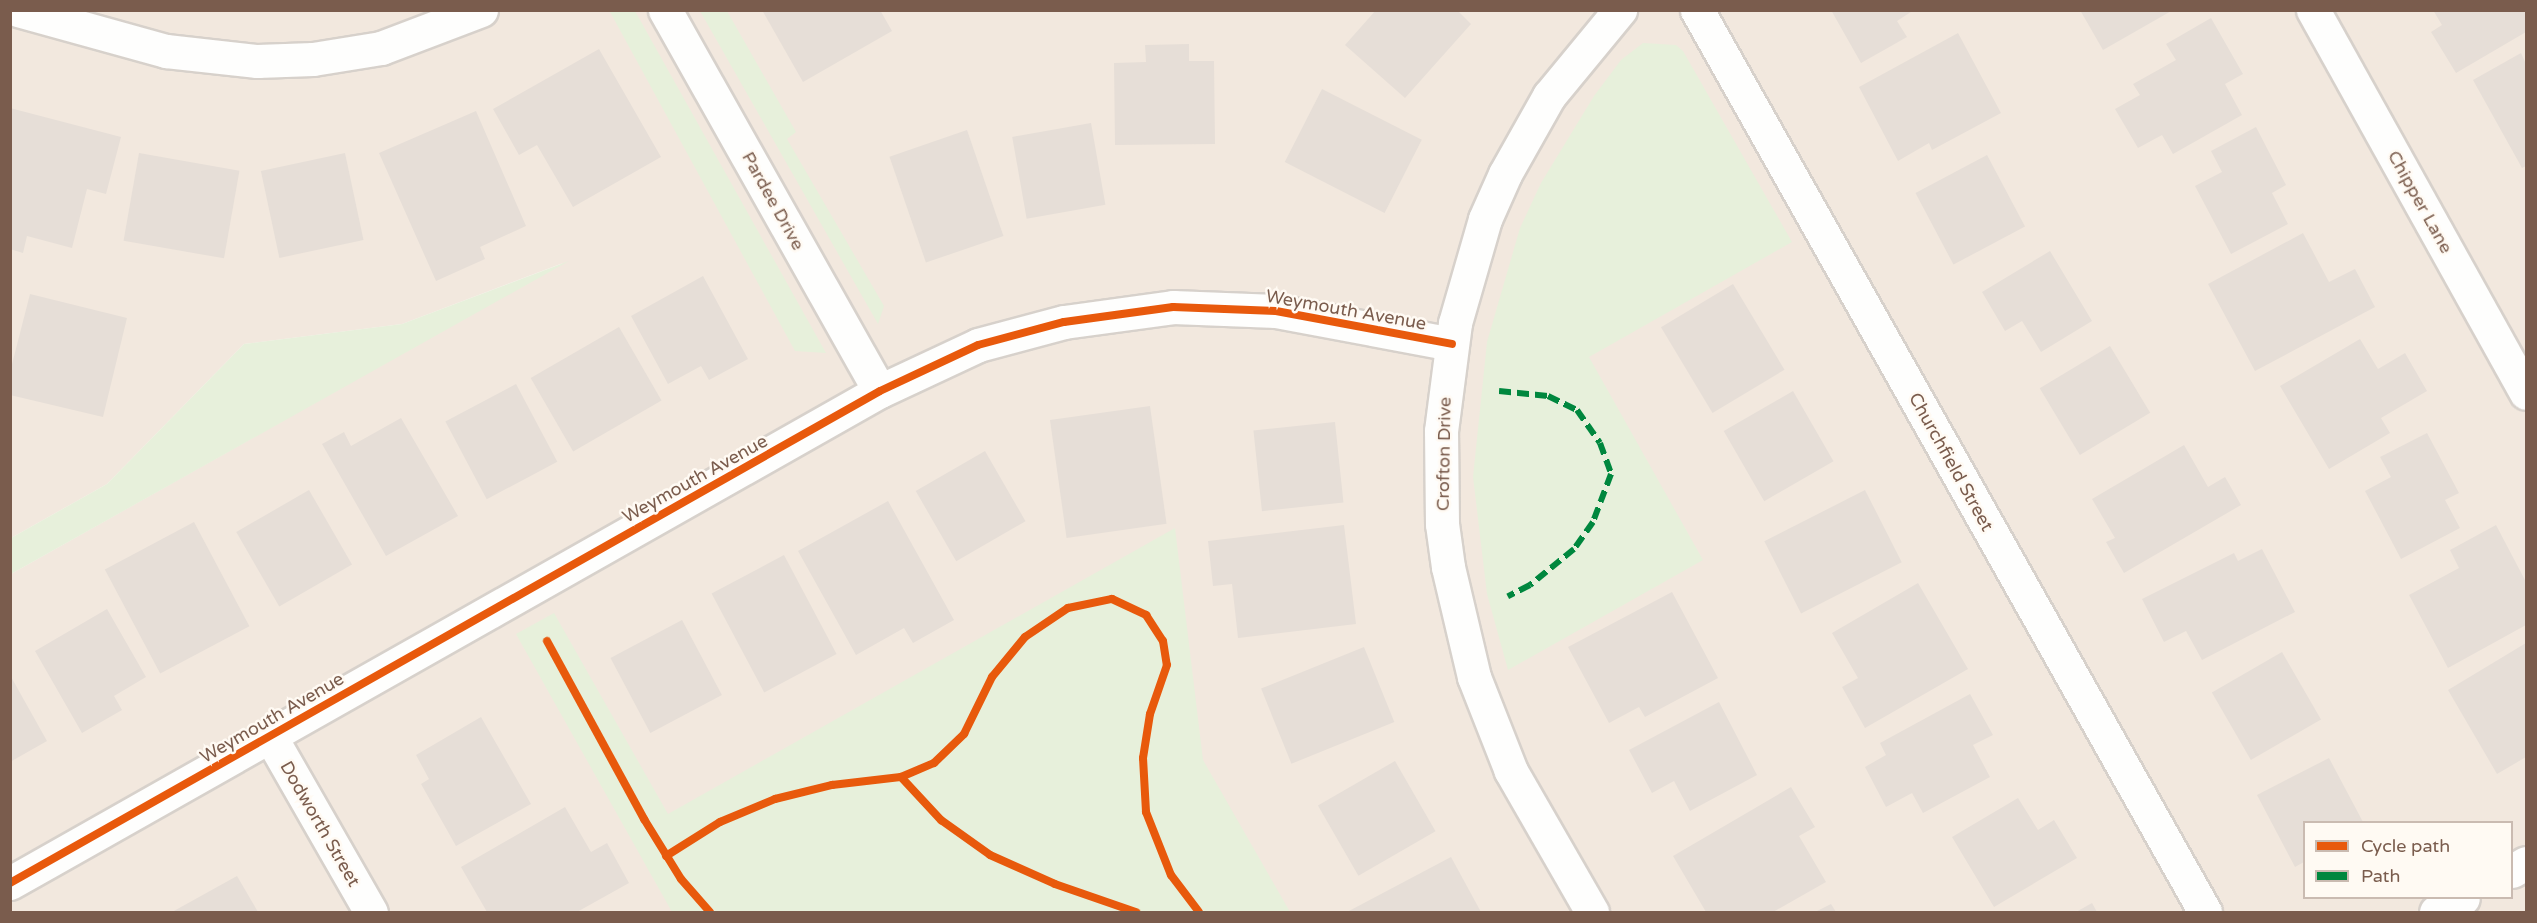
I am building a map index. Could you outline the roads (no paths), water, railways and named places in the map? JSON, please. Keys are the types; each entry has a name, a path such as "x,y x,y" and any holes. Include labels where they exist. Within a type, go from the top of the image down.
{"street":[{"path":"18,10 166,51 257,61 313,59 381,48 480,10"},
{"name":"Pardee Drive","path":"665,10 880,391"},
{"name":"Crofton Drive","path":"1592,912 1511,771 1482,702 1462,638 1448,567 1441,476 1441,431 1452,344 1485,219 1505,174 1549,96 1620,10"},
{"name":"Churchfield Street","path":"1697,10 2205,912"},
{"name":"Chipper Lane","path":"2313,10 2526,393"},
{"name":"Weymouth Avenue","path":"10,883 880,391 950,357 1023,331 1118,312 1173,307 1276,311 1452,344"},
{"name":"Dodworth Street","path":"270,736 370,912"},
{"path":"2513,870 2526,862"},
{"path":"2436,912 2459,899"}]}
